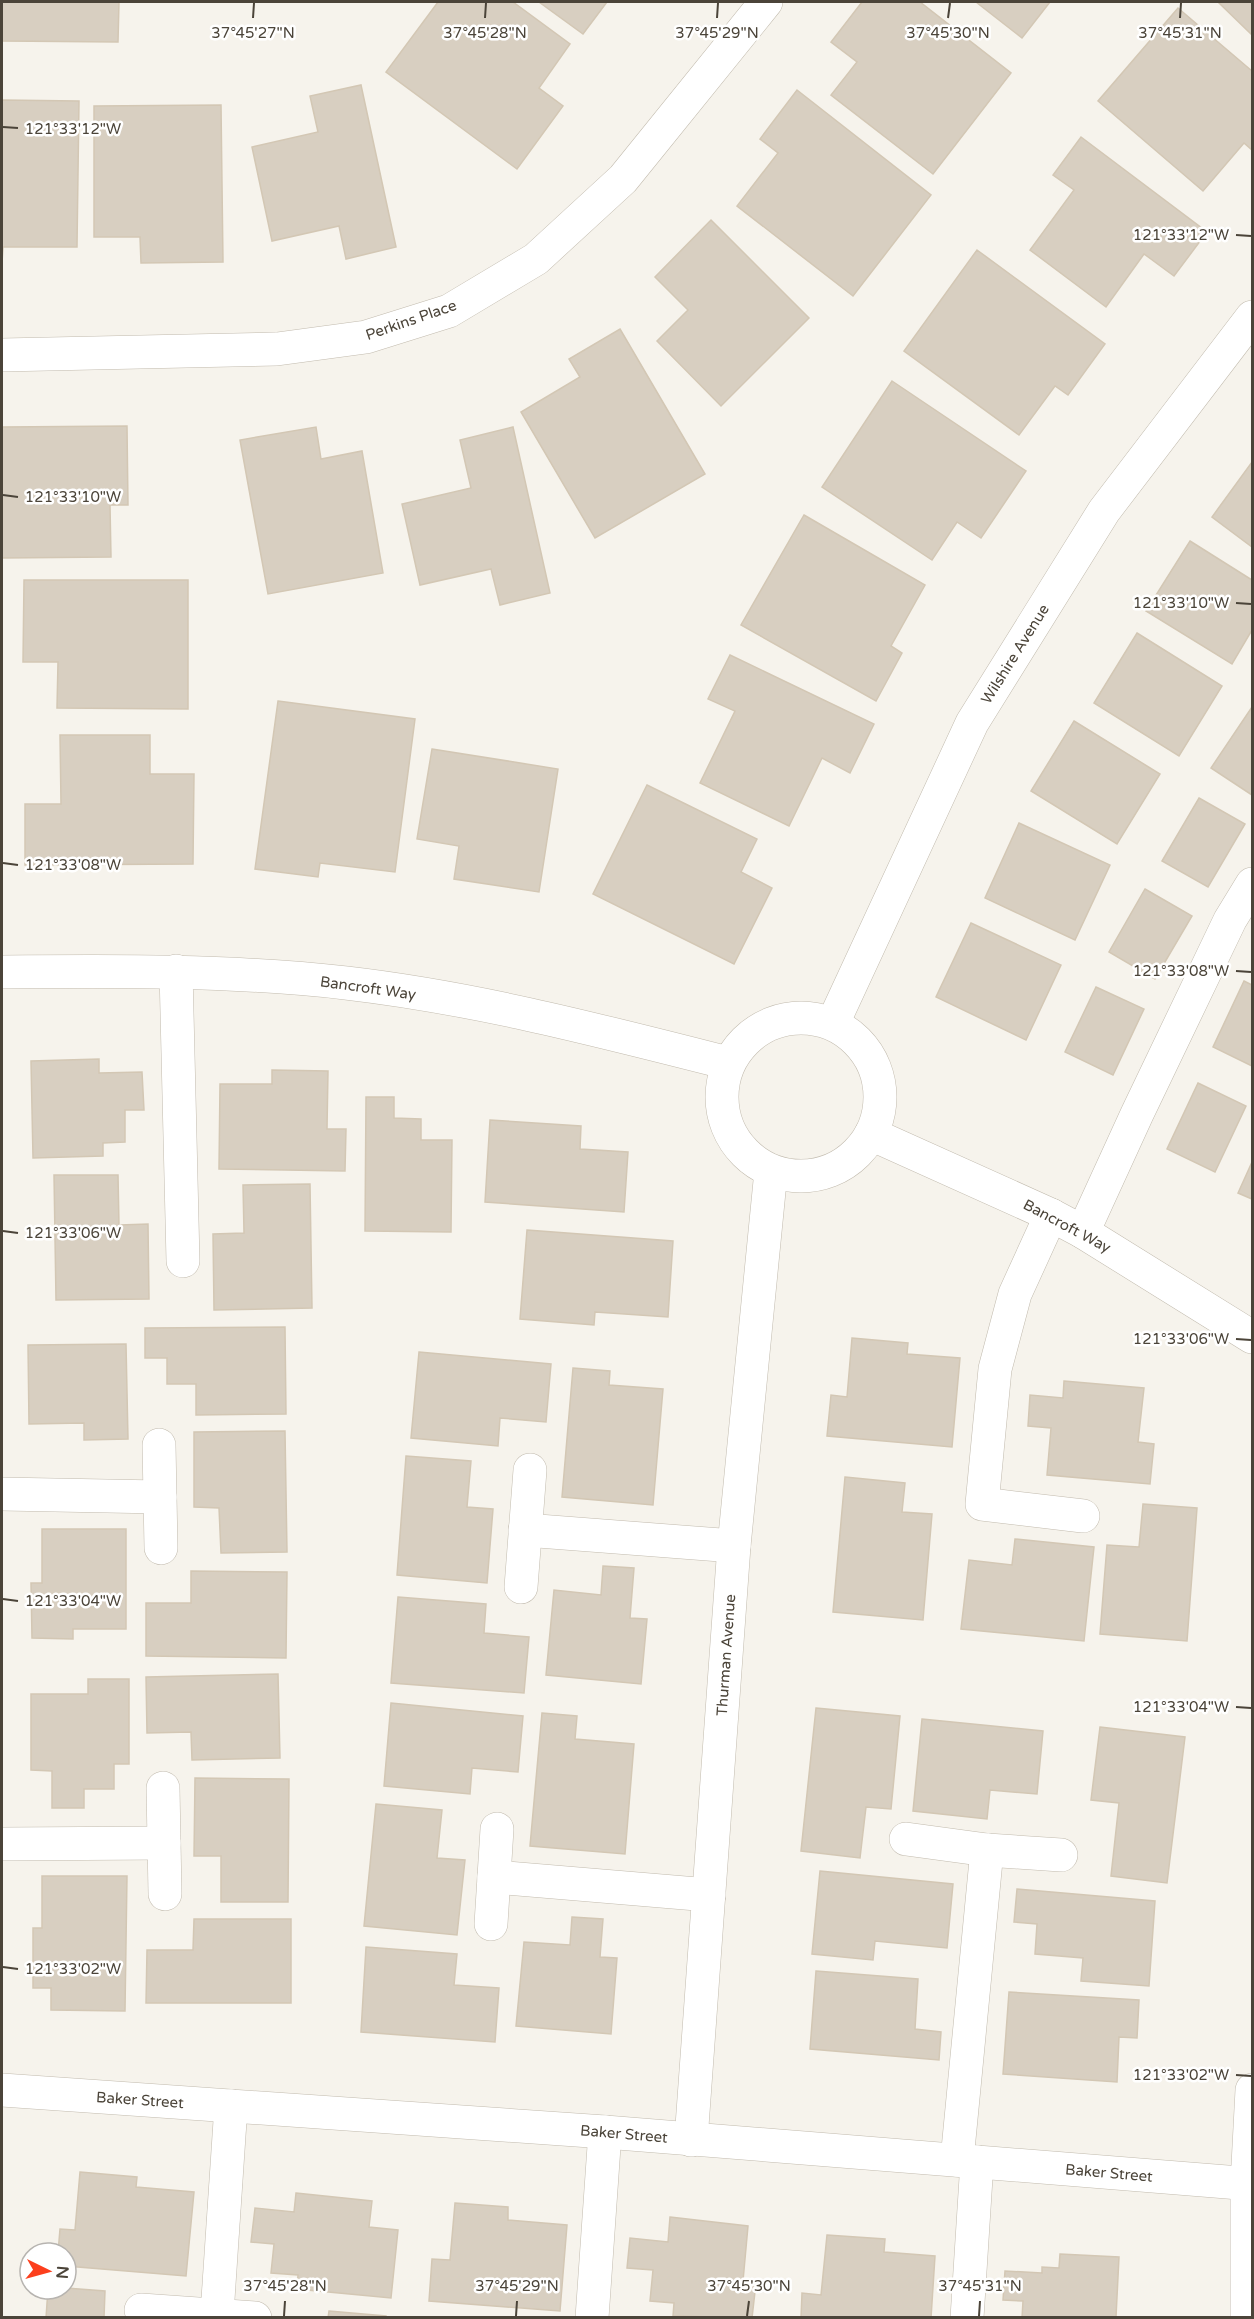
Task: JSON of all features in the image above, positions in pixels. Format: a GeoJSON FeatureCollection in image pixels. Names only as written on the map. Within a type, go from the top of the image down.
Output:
{"type":"FeatureCollection","features":[{"type":"Feature","properties":{"kind":"street","name":"Perkins Place"},"geometry":{"type":"LineString","coordinates":[[2,355],[278,349],[366,337],[448,311],[536,260],[623,179],[765,2]]}},
{"type":"Feature","properties":{"kind":"street","name":"Wilshire Avenue"},"geometry":{"type":"LineString","coordinates":[[833,1023],[972,723],[1104,510],[1252,317]]}},
{"type":"Feature","properties":{"kind":"street"},"geometry":{"type":"LineString","coordinates":[[1083,1232],[1230,920],[1252,884]]}},
{"type":"Feature","properties":{"kind":"street"},"geometry":{"type":"LineString","coordinates":[[176,971],[183,1261]]}},
{"type":"Feature","properties":{"kind":"street","name":"Bancroft Way"},"geometry":{"type":"LineString","coordinates":[[2,972],[176,971],[346,983],[507,1009],[728,1063]]}},
{"type":"Feature","properties":{"kind":"street"},"geometry":{"type":"LineString","coordinates":[[810,1017],[833,1023],[855,1039],[871,1059],[879,1083],[879,1110],[871,1134],[857,1153],[838,1167],[828,1171],[817,1175],[793,1176],[771,1171],[749,1158],[732,1138],[723,1114],[722,1089],[728,1063],[742,1042],[761,1027],[785,1018],[810,1017]]}},
{"type":"Feature","properties":{"kind":"street","name":"Bancroft Way"},"geometry":{"type":"LineString","coordinates":[[871,1134],[1051,1215],[1083,1232],[1252,1337]]}},
{"type":"Feature","properties":{"kind":"street","name":"Thurman Avenue"},"geometry":{"type":"LineString","coordinates":[[691,2140],[734,1546],[771,1171]]}},
{"type":"Feature","properties":{"kind":"street"},"geometry":{"type":"LineString","coordinates":[[1051,1215],[1015,1294],[995,1369],[982,1504],[1083,1516]]}},
{"type":"Feature","properties":{"kind":"street"},"geometry":{"type":"LineString","coordinates":[[159,1445],[161,1548]]}},
{"type":"Feature","properties":{"kind":"street"},"geometry":{"type":"LineString","coordinates":[[521,1587],[530,1470]]}},
{"type":"Feature","properties":{"kind":"street"},"geometry":{"type":"LineString","coordinates":[[2,1494],[160,1497]]}},
{"type":"Feature","properties":{"kind":"street"},"geometry":{"type":"LineString","coordinates":[[525,1530],[734,1546]]}},
{"type":"Feature","properties":{"kind":"street"},"geometry":{"type":"LineString","coordinates":[[163,1788],[165,1894]]}},
{"type":"Feature","properties":{"kind":"street"},"geometry":{"type":"LineString","coordinates":[[491,1923],[497,1829]]}},
{"type":"Feature","properties":{"kind":"street"},"geometry":{"type":"LineString","coordinates":[[906,1839],[987,1850],[1061,1856]]}},
{"type":"Feature","properties":{"kind":"street"},"geometry":{"type":"LineString","coordinates":[[2,1844],[164,1843]]}},
{"type":"Feature","properties":{"kind":"street"},"geometry":{"type":"LineString","coordinates":[[968,2318],[967,2161],[987,1850]]}},
{"type":"Feature","properties":{"kind":"street"},"geometry":{"type":"LineString","coordinates":[[494,1877],[709,1895]]}},
{"type":"Feature","properties":{"kind":"street","name":"Baker Street"},"geometry":{"type":"LineString","coordinates":[[2,2090],[605,2132],[1250,2184]]}},
{"type":"Feature","properties":{"kind":"street"},"geometry":{"type":"LineString","coordinates":[[1248,2318],[1252,2090]]}},
{"type":"Feature","properties":{"kind":"street"},"geometry":{"type":"LineString","coordinates":[[217,2314],[231,2106]]}},
{"type":"Feature","properties":{"kind":"street"},"geometry":{"type":"LineString","coordinates":[[592,2318],[605,2132]]}},
{"type":"Feature","properties":{"kind":"street"},"geometry":{"type":"LineString","coordinates":[[141,2310],[255,2318]]}},
{"type":"Feature","properties":{"kind":"building"},"geometry":{"type":"Polygon","coordinates":[[[2,2],[119,2],[118,42],[2,41],[2,2]]]}},
{"type":"Feature","properties":{"kind":"building"},"geometry":{"type":"Polygon","coordinates":[[[438,2],[513,2],[570,44],[539,88],[563,106],[517,169],[386,72],[438,2]]]}},
{"type":"Feature","properties":{"kind":"building"},"geometry":{"type":"Polygon","coordinates":[[[539,2],[607,2],[583,34],[539,2]]]}},
{"type":"Feature","properties":{"kind":"building"},"geometry":{"type":"Polygon","coordinates":[[[862,2],[920,2],[1011,73],[933,174],[831,95],[857,62],[831,42],[862,2]]]}},
{"type":"Feature","properties":{"kind":"building"},"geometry":{"type":"Polygon","coordinates":[[[976,2],[1050,2],[1022,38],[976,2]]]}},
{"type":"Feature","properties":{"kind":"building"},"geometry":{"type":"Polygon","coordinates":[[[1218,2],[1252,2],[1252,35],[1218,2]]]}},
{"type":"Feature","properties":{"kind":"building"},"geometry":{"type":"Polygon","coordinates":[[[1178,8],[1252,71],[1252,150],[1244,143],[1203,191],[1098,101],[1178,8]]]}},
{"type":"Feature","properties":{"kind":"building"},"geometry":{"type":"Polygon","coordinates":[[[361,85],[396,247],[346,259],[339,226],[272,241],[252,147],[318,132],[310,96],[361,85]]]}},
{"type":"Feature","properties":{"kind":"building"},"geometry":{"type":"Polygon","coordinates":[[[797,90],[931,195],[853,296],[737,206],[778,153],[760,139],[797,90]]]}},
{"type":"Feature","properties":{"kind":"building"},"geometry":{"type":"Polygon","coordinates":[[[2,100],[79,101],[77,247],[3,247],[2,263],[2,100]]]}},
{"type":"Feature","properties":{"kind":"building"},"geometry":{"type":"Polygon","coordinates":[[[221,105],[223,262],[141,263],[140,237],[94,237],[94,106],[221,105]]]}},
{"type":"Feature","properties":{"kind":"building"},"geometry":{"type":"Polygon","coordinates":[[[1081,137],[1207,232],[1174,276],[1144,254],[1106,307],[1030,250],[1074,190],[1053,175],[1081,137]]]}},
{"type":"Feature","properties":{"kind":"building"},"geometry":{"type":"Polygon","coordinates":[[[711,220],[809,318],[721,406],[657,341],[688,310],[655,277],[711,220]]]}},
{"type":"Feature","properties":{"kind":"building"},"geometry":{"type":"Polygon","coordinates":[[[977,250],[1105,344],[1068,395],[1055,386],[1019,435],[904,351],[977,250]]]}},
{"type":"Feature","properties":{"kind":"building"},"geometry":{"type":"Polygon","coordinates":[[[620,329],[705,474],[595,538],[521,412],[580,377],[569,359],[620,329]]]}},
{"type":"Feature","properties":{"kind":"building"},"geometry":{"type":"Polygon","coordinates":[[[892,381],[1026,471],[981,538],[957,522],[932,560],[822,487],[892,381]]]}},
{"type":"Feature","properties":{"kind":"building"},"geometry":{"type":"Polygon","coordinates":[[[127,426],[128,505],[110,505],[111,557],[2,558],[2,427],[127,426]]]}},
{"type":"Feature","properties":{"kind":"building"},"geometry":{"type":"Polygon","coordinates":[[[316,427],[321,459],[362,451],[383,573],[268,594],[240,440],[316,427]]]}},
{"type":"Feature","properties":{"kind":"building"},"geometry":{"type":"Polygon","coordinates":[[[513,427],[550,593],[500,605],[491,569],[420,585],[402,504],[471,488],[460,440],[513,427]]]}},
{"type":"Feature","properties":{"kind":"building"},"geometry":{"type":"Polygon","coordinates":[[[1252,462],[1252,547],[1212,517],[1252,462]]]}},
{"type":"Feature","properties":{"kind":"building"},"geometry":{"type":"Polygon","coordinates":[[[804,515],[925,585],[891,646],[902,653],[876,701],[741,625],[804,515]]]}},
{"type":"Feature","properties":{"kind":"building"},"geometry":{"type":"Polygon","coordinates":[[[1190,541],[1252,580],[1252,630],[1232,664],[1146,611],[1190,541]]]}},
{"type":"Feature","properties":{"kind":"building"},"geometry":{"type":"Polygon","coordinates":[[[24,580],[188,580],[188,709],[57,708],[58,662],[23,662],[24,580]]]}},
{"type":"Feature","properties":{"kind":"building"},"geometry":{"type":"Polygon","coordinates":[[[1137,633],[1222,686],[1179,756],[1094,703],[1137,633]]]}},
{"type":"Feature","properties":{"kind":"building"},"geometry":{"type":"Polygon","coordinates":[[[730,655],[874,724],[850,773],[822,758],[789,826],[700,783],[735,711],[708,699],[730,655]]]}},
{"type":"Feature","properties":{"kind":"building"},"geometry":{"type":"Polygon","coordinates":[[[278,701],[415,719],[395,872],[320,863],[318,877],[255,869],[278,701]]]}},
{"type":"Feature","properties":{"kind":"building"},"geometry":{"type":"Polygon","coordinates":[[[1252,707],[1252,795],[1211,768],[1252,707]]]}},
{"type":"Feature","properties":{"kind":"building"},"geometry":{"type":"Polygon","coordinates":[[[1074,721],[1160,774],[1117,844],[1031,791],[1074,721]]]}},
{"type":"Feature","properties":{"kind":"building"},"geometry":{"type":"Polygon","coordinates":[[[60,735],[150,735],[150,774],[194,774],[193,864],[25,865],[25,804],[61,804],[60,735]]]}},
{"type":"Feature","properties":{"kind":"building"},"geometry":{"type":"Polygon","coordinates":[[[432,749],[558,769],[539,892],[454,879],[459,846],[417,839],[432,749]]]}},
{"type":"Feature","properties":{"kind":"building"},"geometry":{"type":"Polygon","coordinates":[[[647,785],[757,839],[741,872],[772,888],[734,964],[593,894],[647,785]]]}},
{"type":"Feature","properties":{"kind":"building"},"geometry":{"type":"Polygon","coordinates":[[[1199,798],[1245,824],[1208,887],[1162,861],[1199,798]]]}},
{"type":"Feature","properties":{"kind":"building"},"geometry":{"type":"Polygon","coordinates":[[[1019,823],[1110,865],[1075,940],[985,898],[1019,823]]]}},
{"type":"Feature","properties":{"kind":"building"},"geometry":{"type":"Polygon","coordinates":[[[1145,889],[1192,916],[1155,979],[1109,952],[1145,889]]]}},
{"type":"Feature","properties":{"kind":"building"},"geometry":{"type":"Polygon","coordinates":[[[971,923],[1061,965],[1026,1040],[936,997],[971,923]]]}},
{"type":"Feature","properties":{"kind":"building"},"geometry":{"type":"Polygon","coordinates":[[[1244,981],[1252,985],[1252,1066],[1213,1047],[1244,981]]]}},
{"type":"Feature","properties":{"kind":"building"},"geometry":{"type":"Polygon","coordinates":[[[1096,987],[1144,1009],[1113,1075],[1065,1052],[1096,987]]]}},
{"type":"Feature","properties":{"kind":"building"},"geometry":{"type":"Polygon","coordinates":[[[99,1059],[99,1073],[142,1072],[144,1110],[125,1110],[125,1142],[103,1143],[103,1156],[33,1158],[31,1061],[99,1059]]]}},
{"type":"Feature","properties":{"kind":"building"},"geometry":{"type":"Polygon","coordinates":[[[272,1070],[328,1071],[327,1129],[346,1129],[345,1171],[219,1169],[220,1084],[272,1084],[272,1070]]]}},
{"type":"Feature","properties":{"kind":"building"},"geometry":{"type":"Polygon","coordinates":[[[1198,1083],[1246,1106],[1215,1172],[1167,1149],[1198,1083]]]}},
{"type":"Feature","properties":{"kind":"building"},"geometry":{"type":"Polygon","coordinates":[[[366,1097],[394,1097],[394,1118],[421,1119],[421,1140],[452,1140],[451,1232],[365,1231],[366,1097]]]}},
{"type":"Feature","properties":{"kind":"building"},"geometry":{"type":"Polygon","coordinates":[[[490,1120],[581,1126],[580,1149],[628,1152],[624,1212],[485,1202],[490,1120]]]}},
{"type":"Feature","properties":{"kind":"building"},"geometry":{"type":"Polygon","coordinates":[[[1252,1162],[1252,1199],[1238,1193],[1252,1162]]]}},
{"type":"Feature","properties":{"kind":"building"},"geometry":{"type":"Polygon","coordinates":[[[54,1175],[118,1175],[119,1225],[148,1224],[149,1299],[56,1300],[54,1175]]]}},
{"type":"Feature","properties":{"kind":"building"},"geometry":{"type":"Polygon","coordinates":[[[310,1184],[312,1308],[214,1310],[213,1234],[244,1233],[243,1185],[310,1184]]]}},
{"type":"Feature","properties":{"kind":"building"},"geometry":{"type":"Polygon","coordinates":[[[527,1230],[673,1241],[668,1317],[595,1312],[594,1325],[520,1319],[527,1230]]]}},
{"type":"Feature","properties":{"kind":"building"},"geometry":{"type":"Polygon","coordinates":[[[285,1327],[286,1414],[196,1415],[196,1384],[167,1384],[167,1358],[145,1358],[145,1328],[285,1327]]]}},
{"type":"Feature","properties":{"kind":"building"},"geometry":{"type":"Polygon","coordinates":[[[852,1338],[908,1343],[907,1354],[960,1358],[952,1447],[827,1436],[831,1395],[847,1397],[852,1338]]]}},
{"type":"Feature","properties":{"kind":"building"},"geometry":{"type":"Polygon","coordinates":[[[126,1344],[128,1439],[84,1440],[84,1423],[29,1424],[28,1345],[126,1344]]]}},
{"type":"Feature","properties":{"kind":"building"},"geometry":{"type":"Polygon","coordinates":[[[419,1352],[551,1364],[546,1422],[500,1418],[498,1446],[411,1438],[419,1352]]]}},
{"type":"Feature","properties":{"kind":"building"},"geometry":{"type":"Polygon","coordinates":[[[573,1368],[610,1371],[609,1385],[663,1389],[653,1505],[562,1497],[573,1368]]]}},
{"type":"Feature","properties":{"kind":"building"},"geometry":{"type":"Polygon","coordinates":[[[1064,1381],[1144,1388],[1138,1442],[1154,1444],[1150,1484],[1047,1475],[1051,1428],[1028,1426],[1030,1395],[1063,1398],[1064,1381]]]}},
{"type":"Feature","properties":{"kind":"building"},"geometry":{"type":"Polygon","coordinates":[[[285,1431],[287,1552],[221,1553],[219,1508],[194,1507],[194,1432],[285,1431]]]}},
{"type":"Feature","properties":{"kind":"building"},"geometry":{"type":"Polygon","coordinates":[[[406,1456],[471,1461],[467,1507],[493,1509],[487,1583],[397,1575],[406,1456]]]}},
{"type":"Feature","properties":{"kind":"building"},"geometry":{"type":"Polygon","coordinates":[[[845,1477],[905,1483],[902,1512],[932,1514],[923,1620],[833,1612],[845,1477]]]}},
{"type":"Feature","properties":{"kind":"building"},"geometry":{"type":"Polygon","coordinates":[[[1143,1504],[1197,1508],[1187,1641],[1100,1634],[1107,1545],[1139,1547],[1143,1504]]]}},
{"type":"Feature","properties":{"kind":"building"},"geometry":{"type":"Polygon","coordinates":[[[42,1529],[126,1529],[126,1629],[73,1629],[73,1639],[32,1638],[31,1583],[42,1583],[42,1529]]]}},
{"type":"Feature","properties":{"kind":"building"},"geometry":{"type":"Polygon","coordinates":[[[1015,1539],[1094,1547],[1084,1641],[961,1629],[969,1560],[1012,1565],[1015,1539]]]}},
{"type":"Feature","properties":{"kind":"building"},"geometry":{"type":"Polygon","coordinates":[[[603,1566],[634,1568],[630,1618],[647,1619],[641,1684],[546,1675],[554,1590],[601,1595],[603,1566]]]}},
{"type":"Feature","properties":{"kind":"building"},"geometry":{"type":"Polygon","coordinates":[[[191,1571],[287,1572],[286,1658],[146,1656],[146,1603],[191,1603],[191,1571]]]}},
{"type":"Feature","properties":{"kind":"building"},"geometry":{"type":"Polygon","coordinates":[[[398,1597],[486,1604],[484,1633],[529,1637],[524,1693],[391,1683],[398,1597]]]}},
{"type":"Feature","properties":{"kind":"building"},"geometry":{"type":"Polygon","coordinates":[[[278,1674],[280,1758],[192,1760],[191,1732],[147,1733],[146,1677],[278,1674]]]}},
{"type":"Feature","properties":{"kind":"building"},"geometry":{"type":"Polygon","coordinates":[[[88,1679],[129,1679],[129,1764],[114,1764],[114,1789],[84,1789],[84,1808],[52,1808],[52,1771],[31,1770],[31,1694],[88,1694],[88,1679]]]}},
{"type":"Feature","properties":{"kind":"building"},"geometry":{"type":"Polygon","coordinates":[[[391,1703],[523,1716],[518,1772],[472,1768],[470,1794],[384,1786],[391,1703]]]}},
{"type":"Feature","properties":{"kind":"building"},"geometry":{"type":"Polygon","coordinates":[[[816,1708],[900,1716],[891,1809],[866,1807],[860,1858],[801,1851],[816,1708]]]}},
{"type":"Feature","properties":{"kind":"building"},"geometry":{"type":"Polygon","coordinates":[[[542,1713],[577,1716],[575,1739],[634,1744],[625,1854],[530,1846],[542,1713]]]}},
{"type":"Feature","properties":{"kind":"building"},"geometry":{"type":"Polygon","coordinates":[[[922,1719],[1043,1731],[1037,1794],[990,1790],[987,1819],[913,1811],[922,1719]]]}},
{"type":"Feature","properties":{"kind":"building"},"geometry":{"type":"Polygon","coordinates":[[[1100,1727],[1185,1737],[1167,1883],[1111,1876],[1119,1803],[1091,1800],[1100,1727]]]}},
{"type":"Feature","properties":{"kind":"building"},"geometry":{"type":"Polygon","coordinates":[[[195,1778],[289,1779],[288,1902],[221,1902],[221,1856],[194,1856],[195,1778]]]}},
{"type":"Feature","properties":{"kind":"building"},"geometry":{"type":"Polygon","coordinates":[[[376,1804],[442,1810],[437,1858],[465,1860],[457,1935],[364,1926],[376,1804]]]}},
{"type":"Feature","properties":{"kind":"building"},"geometry":{"type":"Polygon","coordinates":[[[820,1871],[953,1884],[947,1948],[875,1941],[873,1960],[812,1954],[820,1871]]]}},
{"type":"Feature","properties":{"kind":"building"},"geometry":{"type":"Polygon","coordinates":[[[42,1876],[127,1876],[125,2011],[51,2010],[51,1988],[33,1988],[33,1928],[42,1928],[42,1876]]]}},
{"type":"Feature","properties":{"kind":"building"},"geometry":{"type":"Polygon","coordinates":[[[1017,1889],[1155,1901],[1149,1986],[1081,1981],[1083,1958],[1035,1954],[1037,1924],[1014,1922],[1017,1889]]]}},
{"type":"Feature","properties":{"kind":"building"},"geometry":{"type":"Polygon","coordinates":[[[572,1917],[603,1919],[600,1957],[617,1958],[611,2034],[516,2026],[524,1942],[570,1945],[572,1917]]]}},
{"type":"Feature","properties":{"kind":"building"},"geometry":{"type":"Polygon","coordinates":[[[194,1919],[291,1919],[291,2003],[146,2003],[147,1950],[193,1950],[194,1919]]]}},
{"type":"Feature","properties":{"kind":"building"},"geometry":{"type":"Polygon","coordinates":[[[366,1947],[457,1954],[454,1985],[499,1988],[495,2042],[361,2032],[366,1947]]]}},
{"type":"Feature","properties":{"kind":"building"},"geometry":{"type":"Polygon","coordinates":[[[816,1971],[918,1979],[915,2029],[941,2032],[939,2060],[810,2049],[816,1971]]]}},
{"type":"Feature","properties":{"kind":"building"},"geometry":{"type":"Polygon","coordinates":[[[1009,1992],[1139,2000],[1137,2038],[1119,2037],[1117,2082],[1003,2074],[1009,1992]]]}},
{"type":"Feature","properties":{"kind":"building"},"geometry":{"type":"Polygon","coordinates":[[[80,2172],[137,2177],[136,2187],[194,2192],[186,2276],[78,2267],[78,2241],[59,2241],[60,2229],[75,2230],[80,2172]]]}},
{"type":"Feature","properties":{"kind":"building"},"geometry":{"type":"Polygon","coordinates":[[[296,2193],[372,2201],[369,2227],[398,2230],[391,2298],[297,2289],[298,2275],[271,2273],[274,2244],[251,2242],[255,2208],[294,2212],[296,2193]]]}},
{"type":"Feature","properties":{"kind":"building"},"geometry":{"type":"Polygon","coordinates":[[[455,2203],[508,2207],[508,2220],[567,2225],[560,2311],[429,2301],[432,2259],[450,2260],[455,2203]]]}},
{"type":"Feature","properties":{"kind":"building"},"geometry":{"type":"Polygon","coordinates":[[[670,2217],[748,2226],[743,2281],[756,2283],[752,2318],[673,2316],[674,2303],[650,2301],[653,2270],[627,2268],[630,2238],[668,2242],[670,2217]]]}},
{"type":"Feature","properties":{"kind":"building"},"geometry":{"type":"Polygon","coordinates":[[[827,2235],[885,2239],[884,2252],[935,2256],[931,2318],[801,2318],[802,2293],[821,2295],[827,2235]]]}},
{"type":"Feature","properties":{"kind":"building"},"geometry":{"type":"Polygon","coordinates":[[[1060,2254],[1119,2257],[1116,2317],[1118,2318],[1022,2318],[1023,2301],[1003,2300],[1005,2271],[1042,2273],[1042,2267],[1059,2268],[1060,2254]]]}},
{"type":"Feature","properties":{"kind":"building"},"geometry":{"type":"Polygon","coordinates":[[[78,2289],[105,2291],[104,2318],[46,2318],[47,2301],[78,2301],[78,2289]]]}},
{"type":"Feature","properties":{"kind":"building"},"geometry":{"type":"Polygon","coordinates":[[[329,2311],[386,2316],[386,2318],[328,2318],[329,2311]]]}}]}
